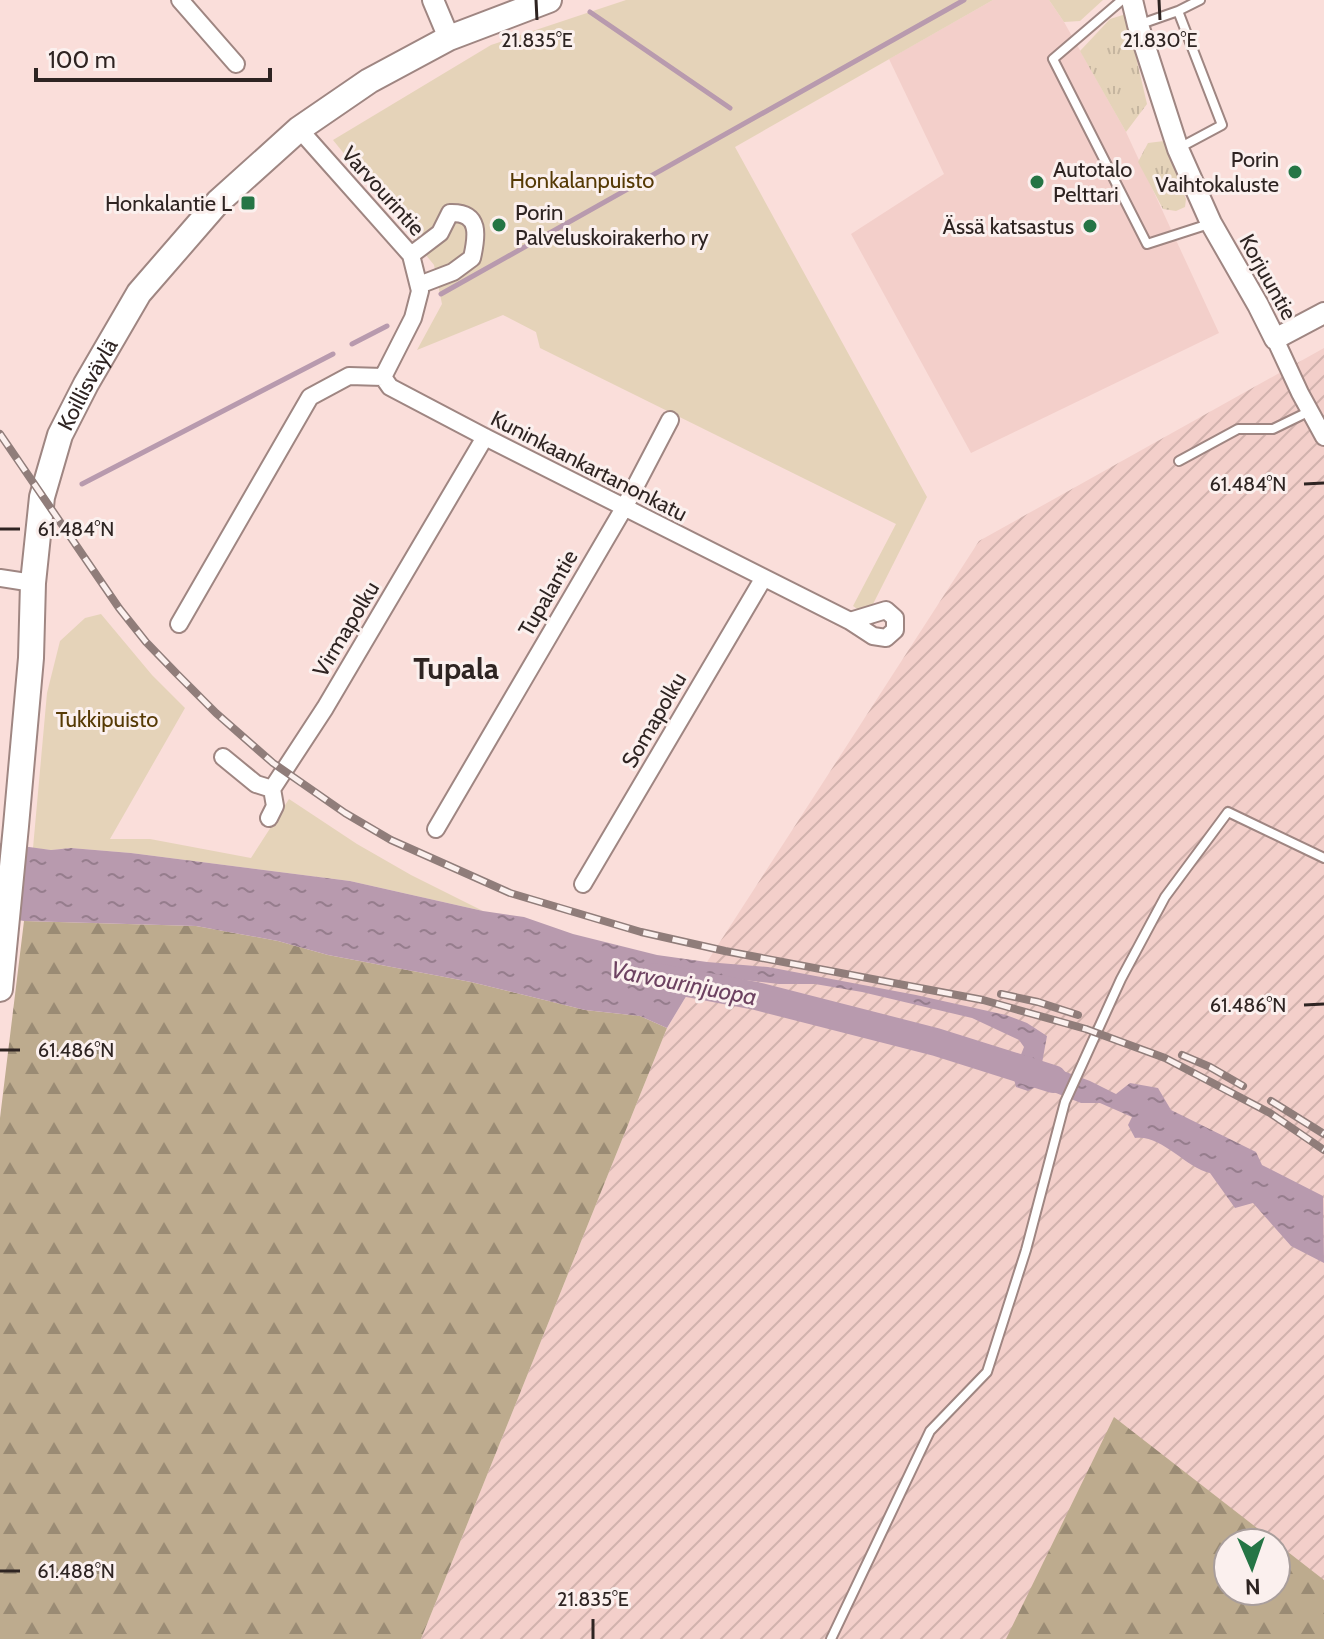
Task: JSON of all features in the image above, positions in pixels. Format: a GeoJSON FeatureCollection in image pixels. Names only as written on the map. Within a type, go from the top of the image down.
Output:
{"type":"FeatureCollection","features":[{"type":"Feature","properties":{"kind":"main road","name":"Koillisväylä"},"geometry":{"type":"LineString","coordinates":[[0,989],[31,658],[33,583],[42,497],[60,435],[86,384],[139,293],[218,202],[299,129],[369,81],[449,38],[549,0]]}},
{"type":"Feature","properties":{"kind":"street"},"geometry":{"type":"LineString","coordinates":[[180,0],[236,64]]}},
{"type":"Feature","properties":{"kind":"street"},"geometry":{"type":"LineString","coordinates":[[433,0],[449,38]]}},
{"type":"Feature","properties":{"kind":"street","name":"Korjuuntie"},"geometry":{"type":"LineString","coordinates":[[1132,0],[1178,149],[1211,223],[1258,305],[1324,437]]}},
{"type":"Feature","properties":{"kind":"street","name":"Varvourintie"},"geometry":{"type":"LineString","coordinates":[[299,129],[411,255],[420,291],[413,318],[383,377]]}},
{"type":"Feature","properties":{"kind":"street"},"geometry":{"type":"LineString","coordinates":[[411,255],[440,233],[450,213],[462,213],[471,219],[477,235],[472,258],[453,272],[419,285]]}},
{"type":"Feature","properties":{"kind":"street"},"geometry":{"type":"LineString","coordinates":[[1275,339],[1324,313]]}},
{"type":"Feature","properties":{"kind":"street"},"geometry":{"type":"LineString","coordinates":[[179,624],[310,397],[349,376],[383,377]]}},
{"type":"Feature","properties":{"kind":"street","name":"Kuninkaankartanonkatu"},"geometry":{"type":"LineString","coordinates":[[383,377],[390,387],[485,437],[850,621]]}},
{"type":"Feature","properties":{"kind":"street","name":"Tupalantie"},"geometry":{"type":"LineString","coordinates":[[436,829],[624,508],[670,420]]}},
{"type":"Feature","properties":{"kind":"street","name":"Virmapolku"},"geometry":{"type":"LineString","coordinates":[[272,789],[325,708],[485,437]]}},
{"type":"Feature","properties":{"kind":"street"},"geometry":{"type":"LineString","coordinates":[[0,578],[33,583]]}},
{"type":"Feature","properties":{"kind":"street","name":"Somapolku"},"geometry":{"type":"LineString","coordinates":[[583,884],[763,579]]}},
{"type":"Feature","properties":{"kind":"street"},"geometry":{"type":"LineString","coordinates":[[223,757],[256,784],[272,789],[275,806],[269,818]]}},
{"type":"Feature","properties":{"kind":"lane"},"geometry":{"type":"LineString","coordinates":[[1122,0],[1053,59],[1147,244],[1211,223]]}},
{"type":"Feature","properties":{"kind":"lane"},"geometry":{"type":"LineString","coordinates":[[1138,25],[1200,0]]}},
{"type":"Feature","properties":{"kind":"lane"},"geometry":{"type":"LineString","coordinates":[[1178,11],[1222,125],[1178,149]]}},
{"type":"Feature","properties":{"kind":"lane"},"geometry":{"type":"LineString","coordinates":[[1179,461],[1238,429],[1273,429],[1310,411]]}},
{"type":"Feature","properties":{"kind":"lane"},"geometry":{"type":"LineString","coordinates":[[831,1639],[930,1431],[987,1372],[1026,1250],[1065,1102],[1121,979],[1165,897],[1228,812],[1324,858]]}},
{"type":"Feature","properties":{"kind":"shaded area"},"geometry":{"type":"Polygon","coordinates":[[[993,0],[1049,0],[1064,22],[1126,132],[1219,333],[971,453],[851,234],[944,174],[889,59],[993,0]]]}},
{"type":"Feature","properties":{"kind":"shaded area"},"geometry":{"type":"Polygon","coordinates":[[[1324,348],[1324,1639],[421,1639],[667,1028],[979,541],[1324,348]]]}},
{"type":"Feature","properties":{"kind":"green space","name":"Honkalanpuisto"},"geometry":{"type":"Polygon","coordinates":[[[626,0],[993,0],[735,147],[927,497],[867,616],[853,606],[896,524],[540,348],[536,332],[503,315],[417,350],[442,304],[434,265],[333,140],[491,45],[626,0]]]}},
{"type":"Feature","properties":{"kind":"green space"},"geometry":{"type":"Polygon","coordinates":[[[1049,0],[1103,0],[1080,21],[1064,22],[1049,0]]]}},
{"type":"Feature","properties":{"kind":"green space"},"geometry":{"type":"Polygon","coordinates":[[[1126,14],[1147,104],[1126,132],[1080,51],[1110,19],[1126,14]]]}},
{"type":"Feature","properties":{"kind":"green space"},"geometry":{"type":"Polygon","coordinates":[[[1164,141],[1186,199],[1185,207],[1176,211],[1163,209],[1138,162],[1148,143],[1164,141]]]}},
{"type":"Feature","properties":{"kind":"green space","name":"Tukkipuisto"},"geometry":{"type":"Polygon","coordinates":[[[101,614],[152,675],[185,708],[110,839],[150,839],[251,858],[289,799],[357,844],[483,911],[350,881],[131,853],[33,848],[47,693],[60,641],[85,618],[101,614]]]}},
{"type":"Feature","properties":{"kind":"green space"},"geometry":{"type":"Polygon","coordinates":[[[24,921],[196,926],[471,982],[585,1010],[640,1016],[667,1028],[421,1639],[0,1639],[0,1118],[24,921]]]}},
{"type":"Feature","properties":{"kind":"green space"},"geometry":{"type":"Polygon","coordinates":[[[1114,1417],[1256,1527],[1212,1527],[1212,1607],[1292,1607],[1292,1555],[1324,1580],[1324,1639],[1006,1639],[1114,1417]]]}},
{"type":"Feature","properties":{"kind":"water"},"geometry":{"type":"Polygon","coordinates":[[[0,843],[51,850],[71,848],[131,853],[350,881],[483,911],[524,917],[573,934],[657,955],[768,967],[1006,1015],[1027,1023],[1047,1036],[1042,1063],[1116,1094],[1130,1083],[1158,1088],[1171,1110],[1256,1152],[1262,1165],[1323,1196],[1324,1263],[1291,1246],[1253,1203],[1235,1208],[1210,1173],[1154,1141],[1135,1138],[1128,1125],[1132,1117],[1100,1103],[1081,1103],[1036,1087],[1028,1091],[1016,1087],[1013,1075],[1024,1047],[1019,1040],[972,1018],[815,984],[779,984],[699,975],[667,1028],[640,1016],[585,1010],[471,982],[196,926],[24,921],[0,917],[0,843]]]}},
{"type":"Feature","properties":{"kind":"waterway"},"geometry":{"type":"LineString","coordinates":[[441,294],[964,0]]}},
{"type":"Feature","properties":{"kind":"waterway"},"geometry":{"type":"LineString","coordinates":[[590,12],[730,108]]}},
{"type":"Feature","properties":{"kind":"waterway"},"geometry":{"type":"LineString","coordinates":[[352,344],[387,326]]}},
{"type":"Feature","properties":{"kind":"waterway"},"geometry":{"type":"LineString","coordinates":[[82,484],[333,354]]}},
{"type":"Feature","properties":{"kind":"waterway","name":"Varvourinjuopa"},"geometry":{"type":"LineString","coordinates":[[656,977],[756,996],[936,1042],[1053,1079]]}},
{"type":"Feature","properties":{"kind":"railway"},"geometry":{"type":"LineString","coordinates":[[0,434],[119,608],[146,642],[216,713],[273,763],[345,813],[391,840],[510,893],[641,932],[983,1000],[1086,1029],[1165,1058],[1270,1113],[1324,1150]]}},
{"type":"Feature","properties":{"kind":"railway"},"geometry":{"type":"LineString","coordinates":[[1001,994],[1078,1015]]}},
{"type":"Feature","properties":{"kind":"railway"},"geometry":{"type":"LineString","coordinates":[[1182,1055],[1243,1086]]}},
{"type":"Feature","properties":{"kind":"railway"},"geometry":{"type":"LineString","coordinates":[[1271,1101],[1324,1134]]}},
{"type":"Feature","properties":{"kind":"place","name":"Porin Vaihtokaluste"},"geometry":{"type":"Point","coordinates":[1295,172]}},
{"type":"Feature","properties":{"kind":"place","name":"Autotalo Pelttari"},"geometry":{"type":"Point","coordinates":[1037,182]}},
{"type":"Feature","properties":{"kind":"place","name":"Honkalantie L"},"geometry":{"type":"Point","coordinates":[248,203]}},
{"type":"Feature","properties":{"kind":"place","name":"Porin Palveluskoirakerho ry"},"geometry":{"type":"Point","coordinates":[499,225]}},
{"type":"Feature","properties":{"kind":"place","name":"Ässä katsastus"},"geometry":{"type":"Point","coordinates":[1090,226]}},
{"type":"Feature","properties":{"kind":"district","name":"Tupala"},"geometry":{"type":"Point","coordinates":[456,668]}}]}
